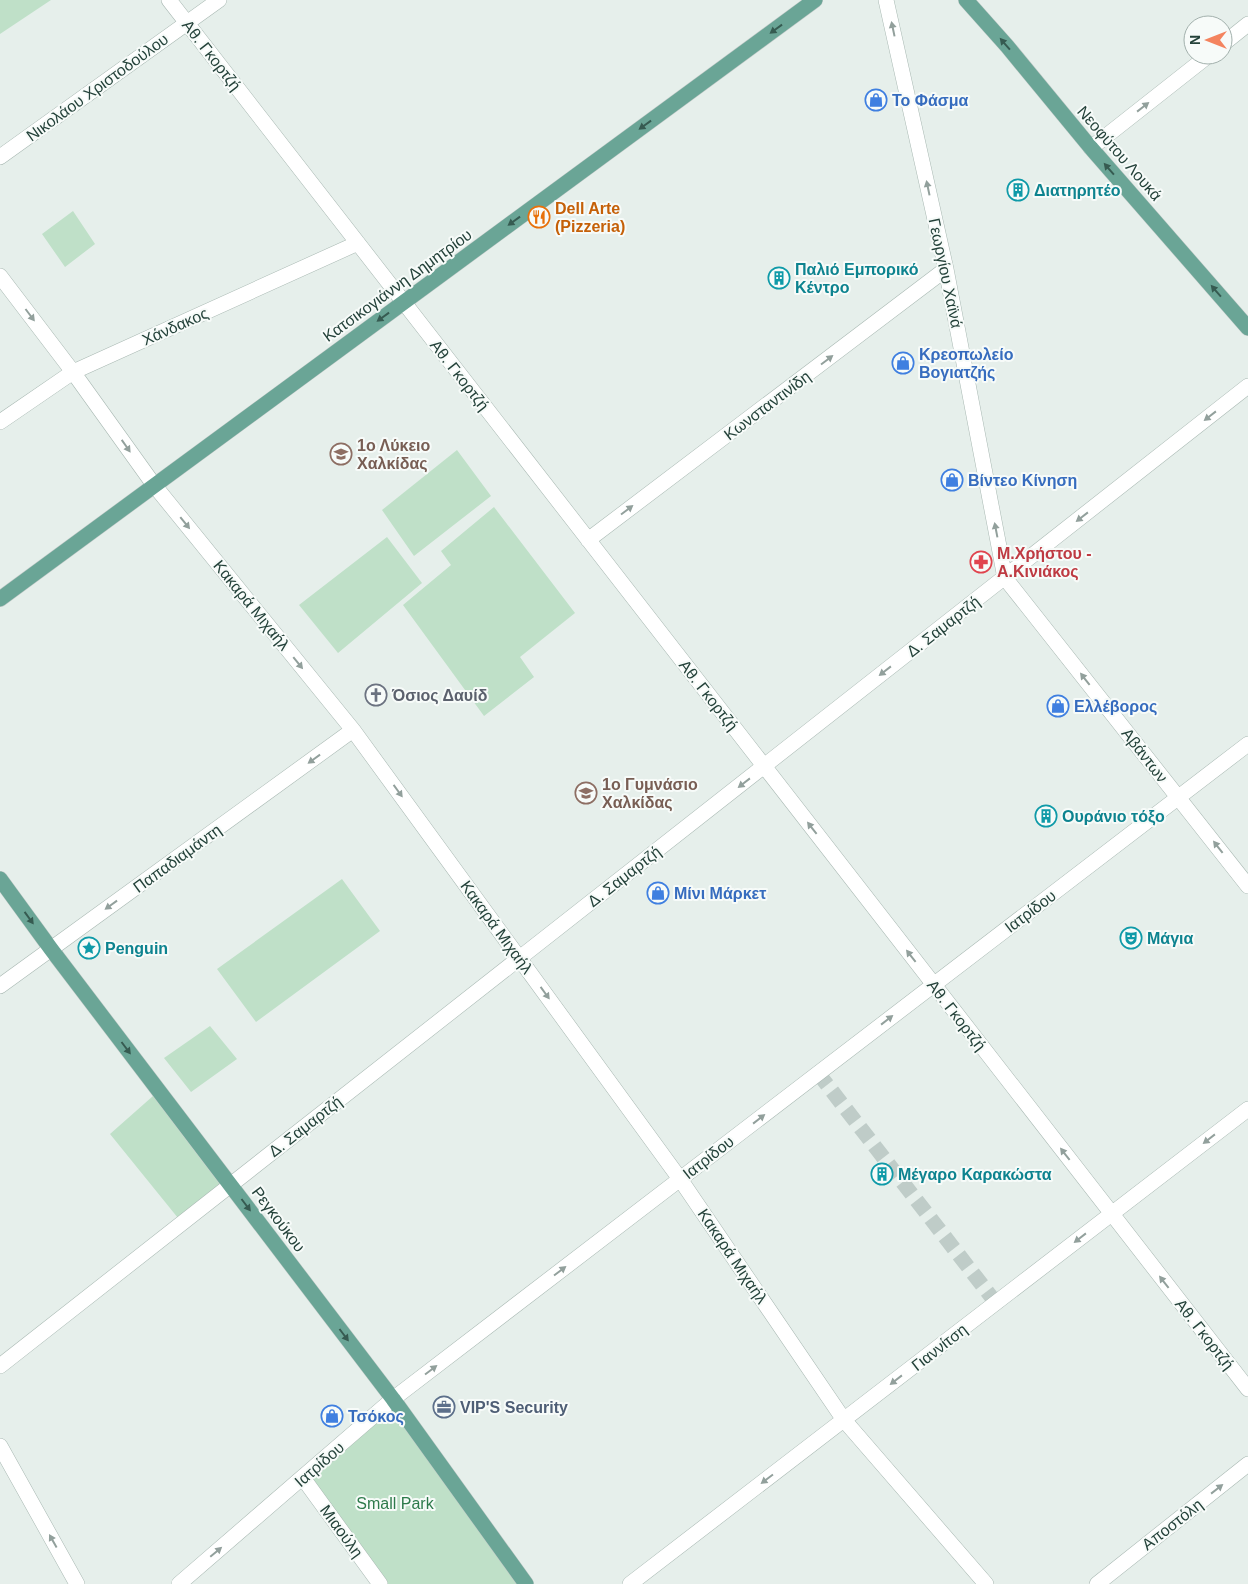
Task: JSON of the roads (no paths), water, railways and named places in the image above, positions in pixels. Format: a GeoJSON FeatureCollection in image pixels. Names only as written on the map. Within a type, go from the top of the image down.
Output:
{"type":"FeatureCollection","features":[{"type":"Feature","properties":{"kind":"main road","name":"Κατσικογιάννη Δημητρίου"},"geometry":{"type":"LineString","coordinates":[[0,599],[815,0]]}},
{"type":"Feature","properties":{"kind":"main road","name":"Νεοφύτου Λουκά"},"geometry":{"type":"LineString","coordinates":[[966,0],[1007,46],[1091,148],[1248,328]]}},
{"type":"Feature","properties":{"kind":"main road","name":"Ρεγκούκου"},"geometry":{"type":"LineString","coordinates":[[0,878],[51,949],[393,1400],[526,1584]]}},
{"type":"Feature","properties":{"kind":"street","name":"Αθ. Γκορτζή"},"geometry":{"type":"LineString","coordinates":[[169,0],[1248,1390]]}},
{"type":"Feature","properties":{"kind":"street","name":"Νικολάου Χριστοδούλου"},"geometry":{"type":"LineString","coordinates":[[0,157],[219,0]]}},
{"type":"Feature","properties":{"kind":"street","name":"Γεωργίου Χαϊνά"},"geometry":{"type":"LineString","coordinates":[[886,0],[946,270],[1005,578]]}},
{"type":"Feature","properties":{"kind":"street"},"geometry":{"type":"LineString","coordinates":[[1233,36],[1248,24]]}},
{"type":"Feature","properties":{"kind":"street"},"geometry":{"type":"LineString","coordinates":[[1091,148],[1196,65]]}},
{"type":"Feature","properties":{"kind":"street","name":"Χάνδακος"},"geometry":{"type":"LineString","coordinates":[[0,422],[73,372],[358,243]]}},
{"type":"Feature","properties":{"kind":"street","name":"Κωνσταντινίδη"},"geometry":{"type":"LineString","coordinates":[[588,540],[946,270]]}},
{"type":"Feature","properties":{"kind":"street","name":"Κακαρά Μιχαήλ"},"geometry":{"type":"LineString","coordinates":[[0,276],[73,372],[154,485],[353,730],[680,1179],[844,1420],[986,1584]]}},
{"type":"Feature","properties":{"kind":"street","name":"Δ. Σαμαρτζή"},"geometry":{"type":"LineString","coordinates":[[0,1366],[1248,386]]}},
{"type":"Feature","properties":{"kind":"street","name":"Αβάντων"},"geometry":{"type":"LineString","coordinates":[[1005,578],[1248,886]]}},
{"type":"Feature","properties":{"kind":"street","name":"Παπαδιαμάντη"},"geometry":{"type":"LineString","coordinates":[[0,986],[353,730]]}},
{"type":"Feature","properties":{"kind":"street","name":"Ιατρίδου"},"geometry":{"type":"LineString","coordinates":[[179,1584],[393,1400],[1248,744]]}},
{"type":"Feature","properties":{"kind":"street","name":"Γιαννίτση"},"geometry":{"type":"LineString","coordinates":[[630,1584],[1248,1109]]}},
{"type":"Feature","properties":{"kind":"street"},"geometry":{"type":"LineString","coordinates":[[0,1446],[77,1584]]}},
{"type":"Feature","properties":{"kind":"street","name":"Αποστόλη"},"geometry":{"type":"LineString","coordinates":[[1097,1584],[1248,1464]]}},
{"type":"Feature","properties":{"kind":"street","name":"Μιαούλη"},"geometry":{"type":"LineString","coordinates":[[303,1478],[380,1584]]}},
{"type":"Feature","properties":{"kind":"tunnel"},"geometry":{"type":"LineString","coordinates":[[818,1073],[996,1303]]}},
{"type":"Feature","properties":{"kind":"place","name":"Το Φάσμα"},"geometry":{"type":"Point","coordinates":[876,100]}},
{"type":"Feature","properties":{"kind":"place","name":"Διατηρητέο"},"geometry":{"type":"Point","coordinates":[1018,190]}},
{"type":"Feature","properties":{"kind":"place","name":"Dell Arte (Pizzeria)"},"geometry":{"type":"Point","coordinates":[539,217]}},
{"type":"Feature","properties":{"kind":"place","name":"Παλιό Εμπορικό Κέντρο"},"geometry":{"type":"Point","coordinates":[779,278]}},
{"type":"Feature","properties":{"kind":"place","name":"Κρεοπωλείο Βογιατζής"},"geometry":{"type":"Point","coordinates":[903,363]}},
{"type":"Feature","properties":{"kind":"place","name":"1ο Λύκειο Χαλκίδας"},"geometry":{"type":"Point","coordinates":[341,454]}},
{"type":"Feature","properties":{"kind":"place","name":"Βίντεο Κίνηση"},"geometry":{"type":"Point","coordinates":[952,480]}},
{"type":"Feature","properties":{"kind":"place","name":"Μ.Χρήστου - Α.Κινιάκος"},"geometry":{"type":"Point","coordinates":[981,562]}},
{"type":"Feature","properties":{"kind":"place","name":"Όσιος Δαυίδ"},"geometry":{"type":"Point","coordinates":[376,695]}},
{"type":"Feature","properties":{"kind":"place","name":"Ελλέβορος"},"geometry":{"type":"Point","coordinates":[1058,706]}},
{"type":"Feature","properties":{"kind":"place","name":"1ο Γυμνάσιο Χαλκίδας"},"geometry":{"type":"Point","coordinates":[586,793]}},
{"type":"Feature","properties":{"kind":"place","name":"Ουράνιο τόξο"},"geometry":{"type":"Point","coordinates":[1046,816]}},
{"type":"Feature","properties":{"kind":"place","name":"Μίνι Μάρκετ"},"geometry":{"type":"Point","coordinates":[658,893]}},
{"type":"Feature","properties":{"kind":"place","name":"Μάγια"},"geometry":{"type":"Point","coordinates":[1131,938]}},
{"type":"Feature","properties":{"kind":"place","name":"Penguin"},"geometry":{"type":"Point","coordinates":[89,948]}},
{"type":"Feature","properties":{"kind":"place","name":"Μέγαρο Καρακώστα"},"geometry":{"type":"Point","coordinates":[882,1174]}},
{"type":"Feature","properties":{"kind":"place","name":"VIP'S Security"},"geometry":{"type":"Point","coordinates":[444,1407]}},
{"type":"Feature","properties":{"kind":"place","name":"Τσόκος"},"geometry":{"type":"Point","coordinates":[332,1416]}},
{"type":"Feature","properties":{"kind":"park label","name":"Small Park"},"geometry":{"type":"Point","coordinates":[395,1503]}}]}
